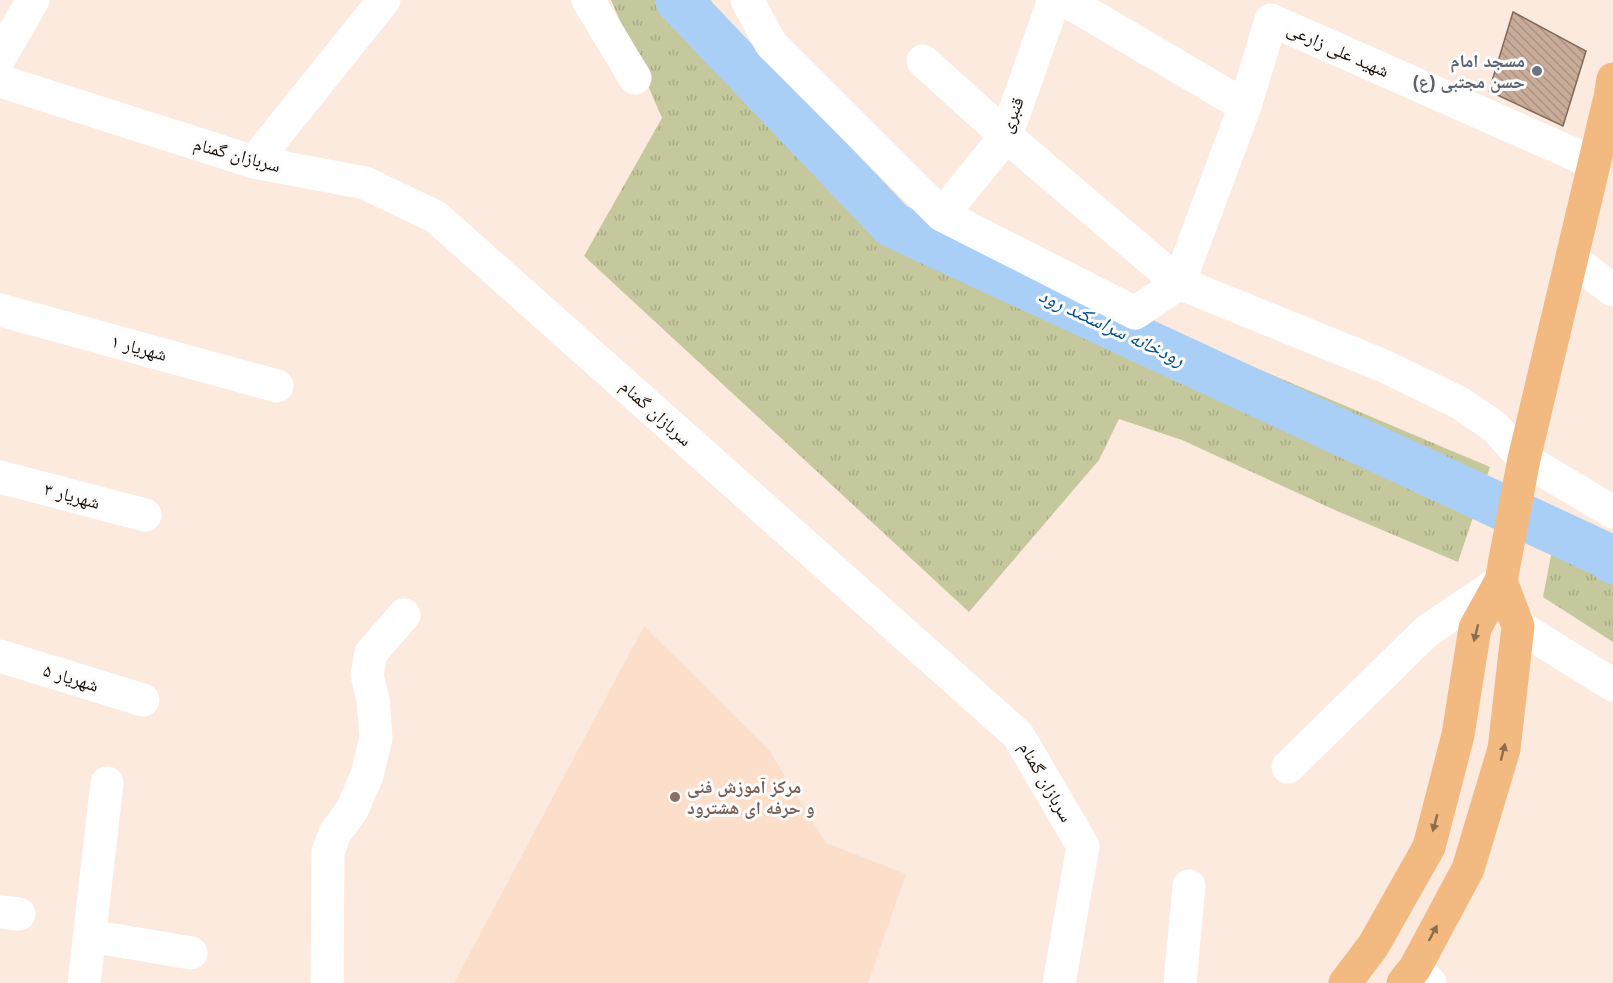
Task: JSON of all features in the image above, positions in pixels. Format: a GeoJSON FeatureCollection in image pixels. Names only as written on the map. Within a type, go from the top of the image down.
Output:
{"type":"FeatureCollection","features":[{"type":"Feature","properties":{"kind":"main road"},"geometry":{"type":"LineString","coordinates":[[1345,983],[1372,946],[1429,847],[1458,735],[1475,628],[1501,581],[1524,459],[1612,92]]}},
{"type":"Feature","properties":{"kind":"main road"},"geometry":{"type":"LineString","coordinates":[[1416,978],[1468,868],[1504,749],[1518,626],[1501,581]]}},
{"type":"Feature","properties":{"kind":"street"},"geometry":{"type":"LineString","coordinates":[[0,57],[33,0]]}},
{"type":"Feature","properties":{"kind":"street"},"geometry":{"type":"LineString","coordinates":[[254,162],[384,0]]}},
{"type":"Feature","properties":{"kind":"street"},"geometry":{"type":"LineString","coordinates":[[588,0],[635,78]]}},
{"type":"Feature","properties":{"kind":"street"},"geometry":{"type":"LineString","coordinates":[[747,0],[771,44],[942,215],[1136,313],[1179,283]]}},
{"type":"Feature","properties":{"kind":"street","name":"قنبری"},"geometry":{"type":"LineString","coordinates":[[942,215],[1006,136],[1054,0]]}},
{"type":"Feature","properties":{"kind":"street"},"geometry":{"type":"LineString","coordinates":[[1065,0],[1245,106]]}},
{"type":"Feature","properties":{"kind":"street","name":"شهيد علی زارعی"},"geometry":{"type":"LineString","coordinates":[[1179,283],[1245,106],[1271,20],[1594,163]]}},
{"type":"Feature","properties":{"kind":"street"},"geometry":{"type":"LineString","coordinates":[[922,61],[1006,136],[1179,283],[1384,366],[1460,403],[1495,426],[1524,459],[1613,512]]}},
{"type":"Feature","properties":{"kind":"street","name":"سربازان گمنام"},"geometry":{"type":"LineString","coordinates":[[0,81],[254,162],[365,183],[436,217],[1018,735],[1083,846],[1059,983]]}},
{"type":"Feature","properties":{"kind":"street"},"geometry":{"type":"LineString","coordinates":[[1572,259],[1613,290]]}},
{"type":"Feature","properties":{"kind":"street","name":"شهریار ۱"},"geometry":{"type":"LineString","coordinates":[[0,310],[278,386]]}},
{"type":"Feature","properties":{"kind":"street","name":"شهریار ۳"},"geometry":{"type":"LineString","coordinates":[[0,477],[145,515]]}},
{"type":"Feature","properties":{"kind":"street"},"geometry":{"type":"LineString","coordinates":[[1288,767],[1427,630],[1501,581]]}},
{"type":"Feature","properties":{"kind":"street"},"geometry":{"type":"LineString","coordinates":[[327,983],[328,852],[335,833],[352,810],[367,774],[376,738],[367,675],[371,653],[404,615]]}},
{"type":"Feature","properties":{"kind":"street"},"geometry":{"type":"LineString","coordinates":[[1518,626],[1613,685]]}},
{"type":"Feature","properties":{"kind":"street","name":"شهریار ۵"},"geometry":{"type":"LineString","coordinates":[[0,656],[143,700]]}},
{"type":"Feature","properties":{"kind":"street"},"geometry":{"type":"LineString","coordinates":[[84,983],[107,783]]}},
{"type":"Feature","properties":{"kind":"street"},"geometry":{"type":"LineString","coordinates":[[1180,983],[1189,886]]}},
{"type":"Feature","properties":{"kind":"street"},"geometry":{"type":"LineString","coordinates":[[90,936],[190,953]]}},
{"type":"Feature","properties":{"kind":"shaded area","name":"مرکز آموزش فنی و حرفه ای هشترود"},"geometry":{"type":"Polygon","coordinates":[[[644,626],[769,750],[826,843],[906,874],[868,983],[454,983],[644,626]]]}},
{"type":"Feature","properties":{"kind":"green space"},"geometry":{"type":"Polygon","coordinates":[[[611,0],[711,0],[727,30],[904,219],[1490,467],[1458,562],[1337,511],[1182,440],[1119,419],[1099,460],[969,612],[584,256],[662,118],[611,0]]]}},
{"type":"Feature","properties":{"kind":"green space"},"geometry":{"type":"Polygon","coordinates":[[[1560,509],[1613,542],[1613,642],[1543,597],[1560,509]]]}},
{"type":"Feature","properties":{"kind":"building","name":"مسجد امام حسن مجتبی (ع)"},"geometry":{"type":"Polygon","coordinates":[[[1513,12],[1586,51],[1563,126],[1489,91],[1513,12]]]}},
{"type":"Feature","properties":{"kind":"waterway","name":"رودخانه سراسکند رود"},"geometry":{"type":"LineString","coordinates":[[678,0],[893,225],[1603,554],[1613,561]]}},
{"type":"Feature","properties":{"kind":"place","name":"مسجد امام حسن مجتبی (ع)"},"geometry":{"type":"Point","coordinates":[1537,71]}},
{"type":"Feature","properties":{"kind":"place","name":"مرکز آموزش فنی و حرفه ای هشترود"},"geometry":{"type":"Point","coordinates":[675,797]}}]}
